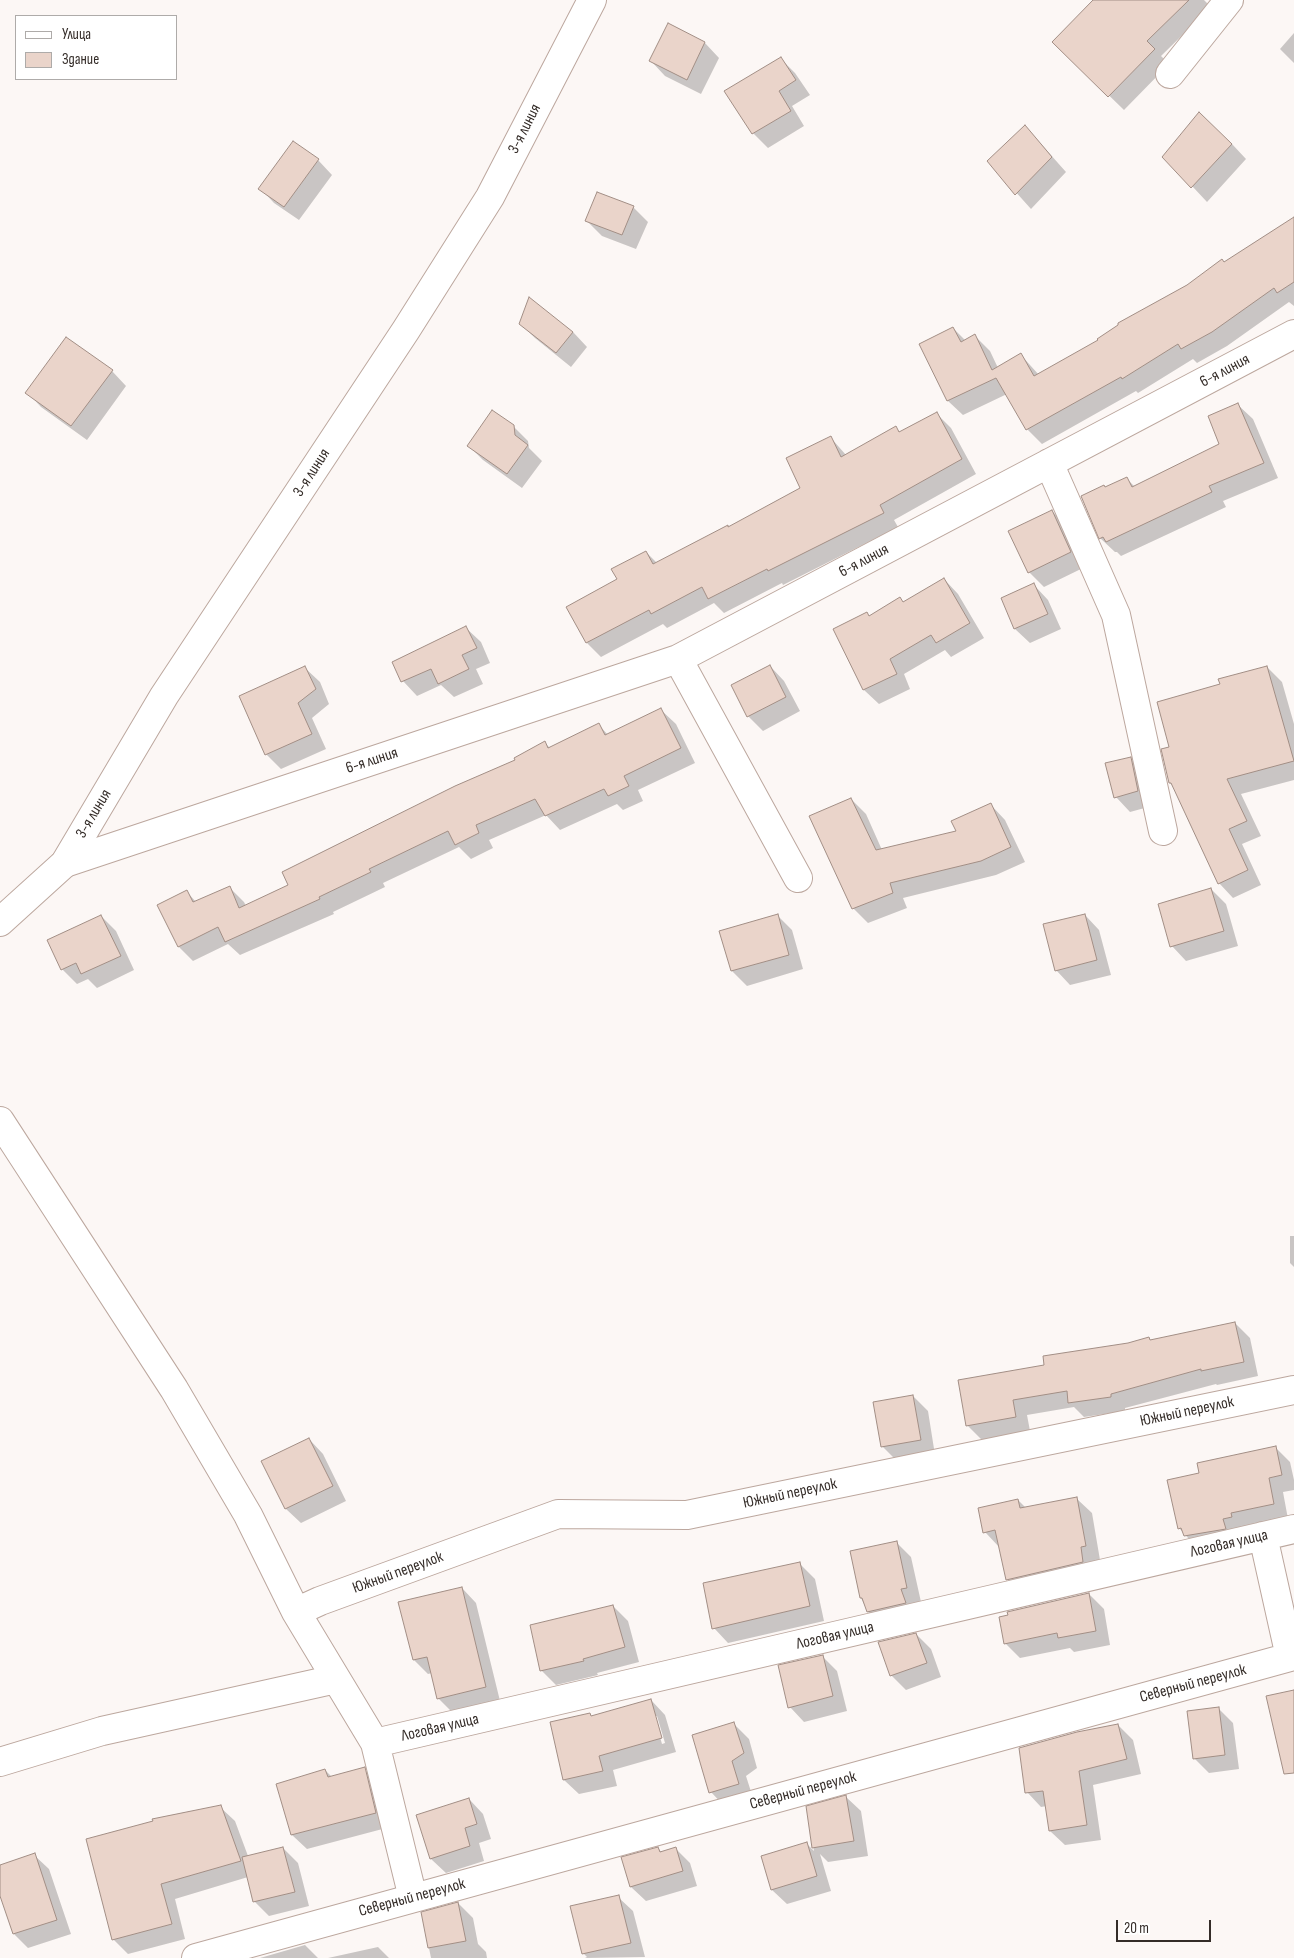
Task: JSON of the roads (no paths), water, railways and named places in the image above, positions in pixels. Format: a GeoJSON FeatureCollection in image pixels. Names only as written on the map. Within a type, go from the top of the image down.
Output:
{"type":"FeatureCollection","features":[{"type":"Feature","properties":{"kind":"street","name":"3-я линия"},"geometry":{"type":"LineString","coordinates":[[0,922],[65,863],[164,696],[401,338],[490,197],[592,0]]}},
{"type":"Feature","properties":{"kind":"street"},"geometry":{"type":"LineString","coordinates":[[1170,74],[1229,0]]}},
{"type":"Feature","properties":{"kind":"street","name":"6-я линия"},"geometry":{"type":"LineString","coordinates":[[65,863],[678,658],[1294,334]]}},
{"type":"Feature","properties":{"kind":"street"},"geometry":{"type":"LineString","coordinates":[[1049,463],[1116,615],[1163,831]]}},
{"type":"Feature","properties":{"kind":"street"},"geometry":{"type":"LineString","coordinates":[[678,658],[798,878]]}},
{"type":"Feature","properties":{"kind":"street"},"geometry":{"type":"LineString","coordinates":[[0,1121],[174,1389],[248,1516],[296,1612],[376,1743],[413,1898]]}},
{"type":"Feature","properties":{"kind":"street","name":"Южный переулок"},"geometry":{"type":"LineString","coordinates":[[296,1612],[320,1601],[558,1514],[687,1515],[1294,1390]]}},
{"type":"Feature","properties":{"kind":"street","name":"Логовая улица"},"geometry":{"type":"LineString","coordinates":[[376,1743],[1294,1529]]}},
{"type":"Feature","properties":{"kind":"street","name":"Северный переулок"},"geometry":{"type":"LineString","coordinates":[[196,1958],[1290,1657],[1263,1536]]}},
{"type":"Feature","properties":{"kind":"street"},"geometry":{"type":"LineString","coordinates":[[0,1762],[102,1731],[336,1679]]}}]}
